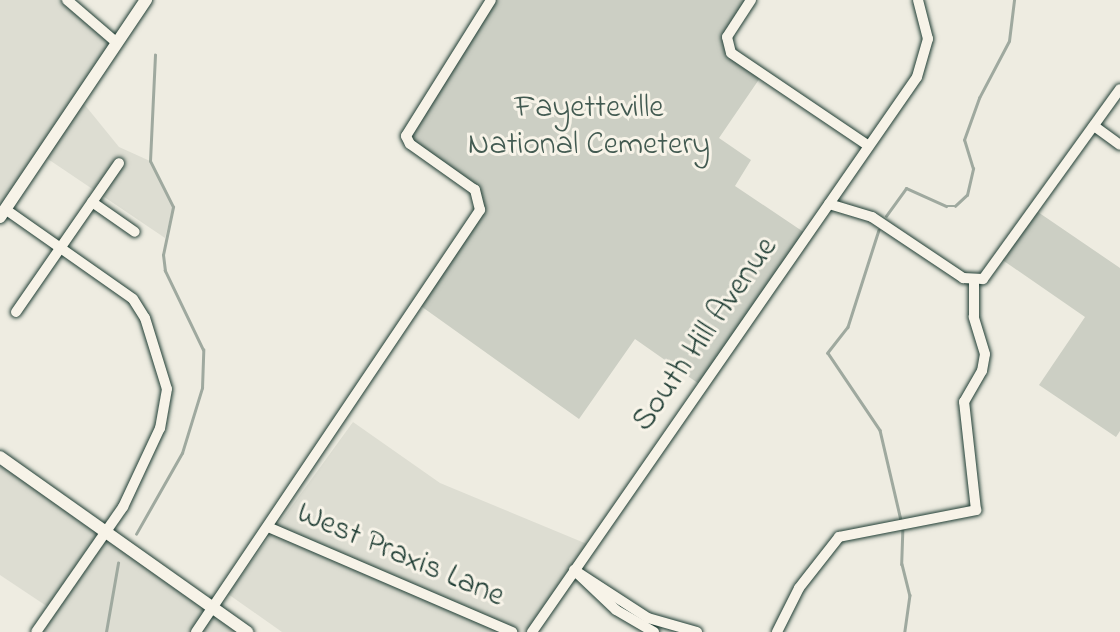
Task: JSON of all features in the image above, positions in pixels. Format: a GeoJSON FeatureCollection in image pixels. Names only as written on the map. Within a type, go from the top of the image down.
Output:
{"type":"FeatureCollection","features":[{"type":"Feature","properties":{"kind":"main road"},"geometry":{"type":"LineString","coordinates":[[3,213],[146,0]]}},
{"type":"Feature","properties":{"kind":"main road"},"geometry":{"type":"LineString","coordinates":[[0,457],[108,526],[247,632]]}},
{"type":"Feature","properties":{"kind":"street"},"geometry":{"type":"LineString","coordinates":[[67,0],[117,43]]}},
{"type":"Feature","properties":{"kind":"street"},"geometry":{"type":"LineString","coordinates":[[196,632],[477,216],[481,203],[475,190],[410,144],[406,136],[491,0]]}},
{"type":"Feature","properties":{"kind":"street"},"geometry":{"type":"LineString","coordinates":[[751,0],[730,31],[728,45],[737,59],[870,146]]}},
{"type":"Feature","properties":{"kind":"street","name":"South Hill Avenue"},"geometry":{"type":"LineString","coordinates":[[532,632],[870,146],[923,65],[928,39],[918,0]]}},
{"type":"Feature","properties":{"kind":"street"},"geometry":{"type":"LineString","coordinates":[[829,204],[872,217],[963,278],[974,281],[990,274],[1120,89]]}},
{"type":"Feature","properties":{"kind":"street"},"geometry":{"type":"LineString","coordinates":[[1094,126],[1120,145]]}},
{"type":"Feature","properties":{"kind":"street"},"geometry":{"type":"LineString","coordinates":[[16,312],[119,163]]}},
{"type":"Feature","properties":{"kind":"street"},"geometry":{"type":"LineString","coordinates":[[92,202],[135,232]]}},
{"type":"Feature","properties":{"kind":"street"},"geometry":{"type":"LineString","coordinates":[[3,213],[60,247],[133,299],[145,318],[167,389],[160,428],[122,504],[36,632]]}},
{"type":"Feature","properties":{"kind":"street"},"geometry":{"type":"LineString","coordinates":[[778,632],[823,551],[839,537],[976,510],[964,402],[982,371],[985,354],[974,317],[974,281]]}},
{"type":"Feature","properties":{"kind":"street","name":"West Praxis Lane"},"geometry":{"type":"LineString","coordinates":[[268,527],[512,632]]}},
{"type":"Feature","properties":{"kind":"street"},"geometry":{"type":"LineString","coordinates":[[574,570],[616,610],[654,632]]}},
{"type":"Feature","properties":{"kind":"street"},"geometry":{"type":"LineString","coordinates":[[574,570],[640,614],[697,632]]}},
{"type":"Feature","properties":{"kind":"shaded area"},"geometry":{"type":"Polygon","coordinates":[[[0,0],[67,0],[117,43],[80,99],[119,147],[150,161],[160,177],[173,207],[165,238],[42,155],[0,217],[0,0]]]}},
{"type":"Feature","properties":{"kind":"shaded area"},"geometry":{"type":"Polygon","coordinates":[[[353,422],[440,483],[587,544],[526,632],[282,632],[228,594],[353,422]]]}},
{"type":"Feature","properties":{"kind":"shaded area"},"geometry":{"type":"Polygon","coordinates":[[[0,457],[247,632],[36,632],[51,609],[0,575],[0,457]]]}},
{"type":"Feature","properties":{"kind":"green space","name":"Fayetteville National Cemetery"},"geometry":{"type":"Polygon","coordinates":[[[491,0],[751,0],[728,45],[762,75],[719,138],[751,160],[735,186],[808,235],[702,386],[635,339],[579,419],[418,304],[477,216],[479,196],[410,144],[406,132],[491,0]]]}},
{"type":"Feature","properties":{"kind":"green space"},"geometry":{"type":"Polygon","coordinates":[[[1035,210],[1120,268],[1120,431],[1116,437],[1039,385],[1085,317],[1001,259],[1035,210]]]}},
{"type":"Feature","properties":{"kind":"waterway"},"geometry":{"type":"LineString","coordinates":[[886,216],[906,188],[946,206],[955,206],[967,195],[973,169],[964,140],[979,98],[1009,41],[1014,0]]}},
{"type":"Feature","properties":{"kind":"waterway"},"geometry":{"type":"LineString","coordinates":[[136,534],[182,453],[202,388],[203,350],[165,271],[163,255],[173,207],[150,161],[155,55]]}},
{"type":"Feature","properties":{"kind":"waterway"},"geometry":{"type":"LineString","coordinates":[[879,230],[848,327],[828,353],[880,430],[901,520]]}},
{"type":"Feature","properties":{"kind":"waterway"},"geometry":{"type":"LineString","coordinates":[[903,526],[902,564],[910,595],[905,632]]}},
{"type":"Feature","properties":{"kind":"waterway"},"geometry":{"type":"LineString","coordinates":[[106,632],[118,563]]}}]}
